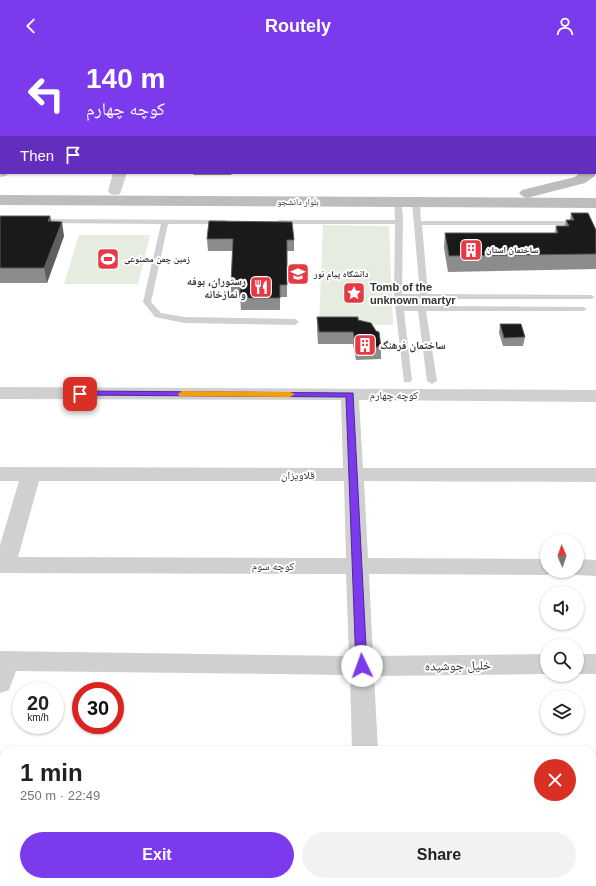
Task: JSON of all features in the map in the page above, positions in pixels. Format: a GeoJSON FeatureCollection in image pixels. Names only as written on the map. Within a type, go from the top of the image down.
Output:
{"type":"FeatureCollection","features":[{"type":"Feature","properties":{"kind":"main road"},"geometry":{"type":"LineString","coordinates":[[527,193],[580,180],[589,174]]}},
{"type":"Feature","properties":{"kind":"main road","name":"بلوار دانشجو"},"geometry":{"type":"LineString","coordinates":[[0,190],[596,194]]}},
{"type":"Feature","properties":{"kind":"main road","name":"بلوار دانشجو"},"geometry":{"type":"LineString","coordinates":[[0,200],[596,204]]}},
{"type":"Feature","properties":{"kind":"main road"},"geometry":{"type":"LineString","coordinates":[[549,203],[569,207],[596,216]]}},
{"type":"Feature","properties":{"kind":"street"},"geometry":{"type":"LineString","coordinates":[[115,191],[120,174]]}},
{"type":"Feature","properties":{"kind":"street","name":"کوچه چهارم"},"geometry":{"type":"LineString","coordinates":[[0,393],[596,396]]}},
{"type":"Feature","properties":{"kind":"street"},"geometry":{"type":"LineString","coordinates":[[350,395],[357,566],[365,666],[365,746]]}},
{"type":"Feature","properties":{"kind":"street","name":"قلاویزان"},"geometry":{"type":"LineString","coordinates":[[0,474],[596,475]]}},
{"type":"Feature","properties":{"kind":"street"},"geometry":{"type":"LineString","coordinates":[[2,565],[31,474]]}},
{"type":"Feature","properties":{"kind":"street","name":"کوچه سوم"},"geometry":{"type":"LineString","coordinates":[[2,565],[540,567]]}},
{"type":"Feature","properties":{"kind":"street"},"geometry":{"type":"LineString","coordinates":[[584,568],[596,568]]}},
{"type":"Feature","properties":{"kind":"street","name":"خلیل جوشیده"},"geometry":{"type":"LineString","coordinates":[[2,669],[540,664]]}},
{"type":"Feature","properties":{"kind":"street"},"geometry":{"type":"LineString","coordinates":[[584,664],[596,664]]}},
{"type":"Feature","properties":{"kind":"lane"},"geometry":{"type":"LineString","coordinates":[[397,202],[399,222],[398,296],[407,380]]}},
{"type":"Feature","properties":{"kind":"lane"},"geometry":{"type":"LineString","coordinates":[[416,202],[424,296],[422,309],[432,381]]}},
{"type":"Feature","properties":{"kind":"lane"},"geometry":{"type":"LineString","coordinates":[[31,221],[227,222]]}},
{"type":"Feature","properties":{"kind":"lane"},"geometry":{"type":"LineString","coordinates":[[165,222],[147,302],[158,315],[184,320],[295,322]]}},
{"type":"Feature","properties":{"kind":"lane"},"geometry":{"type":"LineString","coordinates":[[274,222],[399,222]]}},
{"type":"Feature","properties":{"kind":"lane"},"geometry":{"type":"LineString","coordinates":[[417,223],[578,223]]}},
{"type":"Feature","properties":{"kind":"lane"},"geometry":{"type":"LineString","coordinates":[[398,296],[591,297]]}},
{"type":"Feature","properties":{"kind":"lane"},"geometry":{"type":"LineString","coordinates":[[399,308],[583,309]]}},
{"type":"Feature","properties":{"kind":"shaded area"},"geometry":{"type":"Polygon","coordinates":[[[323,225],[389,226],[393,325],[319,324],[323,225]]]}},
{"type":"Feature","properties":{"kind":"shaded area","name":"زمین چمن مصنوعی"},"geometry":{"type":"Polygon","coordinates":[[[79,235],[150,235],[138,284],[64,284],[79,235]]]}},
{"type":"Feature","properties":{"kind":"building"},"geometry":{"type":"Polygon","coordinates":[[[571,213],[588,213],[596,230],[596,254],[449,256],[445,233],[558,233],[556,226],[569,226],[566,220],[574,220],[571,213]]]}},
{"type":"Feature","properties":{"kind":"building"},"geometry":{"type":"Polygon","coordinates":[[[0,216],[50,216],[48,221],[62,222],[44,268],[0,268],[0,216]]]}},
{"type":"Feature","properties":{"kind":"building"},"geometry":{"type":"Polygon","coordinates":[[[209,221],[292,222],[294,240],[287,240],[287,285],[280,285],[280,298],[240,298],[240,284],[231,285],[233,239],[207,239],[209,221]]]}},
{"type":"Feature","properties":{"kind":"building"},"geometry":{"type":"Polygon","coordinates":[[[317,317],[358,317],[358,320],[371,323],[376,331],[379,332],[381,347],[356,347],[353,332],[319,332],[317,317]]]}},
{"type":"Feature","properties":{"kind":"building"},"geometry":{"type":"Polygon","coordinates":[[[500,324],[521,324],[525,337],[504,338],[500,324]]]}},
{"type":"Feature","properties":{"kind":"slow traffic"},"geometry":{"type":"LineString","coordinates":[[182,394],[290,394]]}},
{"type":"Feature","properties":{"kind":"place","name":"ساختمان استان"},"geometry":{"type":"Point","coordinates":[471,250]}},
{"type":"Feature","properties":{"kind":"place","name":"زمین چمن مصنوعی"},"geometry":{"type":"Point","coordinates":[108,259]}},
{"type":"Feature","properties":{"kind":"place","name":"دانشگاه پیام نور"},"geometry":{"type":"Point","coordinates":[298,274]}},
{"type":"Feature","properties":{"kind":"place","name":"رستوران، بوفه و نمازخانه"},"geometry":{"type":"Point","coordinates":[261,287]}},
{"type":"Feature","properties":{"kind":"place","name":"Tomb of the unknown martyr"},"geometry":{"type":"Point","coordinates":[354,293]}},
{"type":"Feature","properties":{"kind":"place","name":"ساختمان فرهنگ"},"geometry":{"type":"Point","coordinates":[365,345]}},
{"type":"Feature","properties":{"kind":"route"},"geometry":{"type":"LineString","coordinates":[[80,394],[350,395],[362,666]]}}]}
